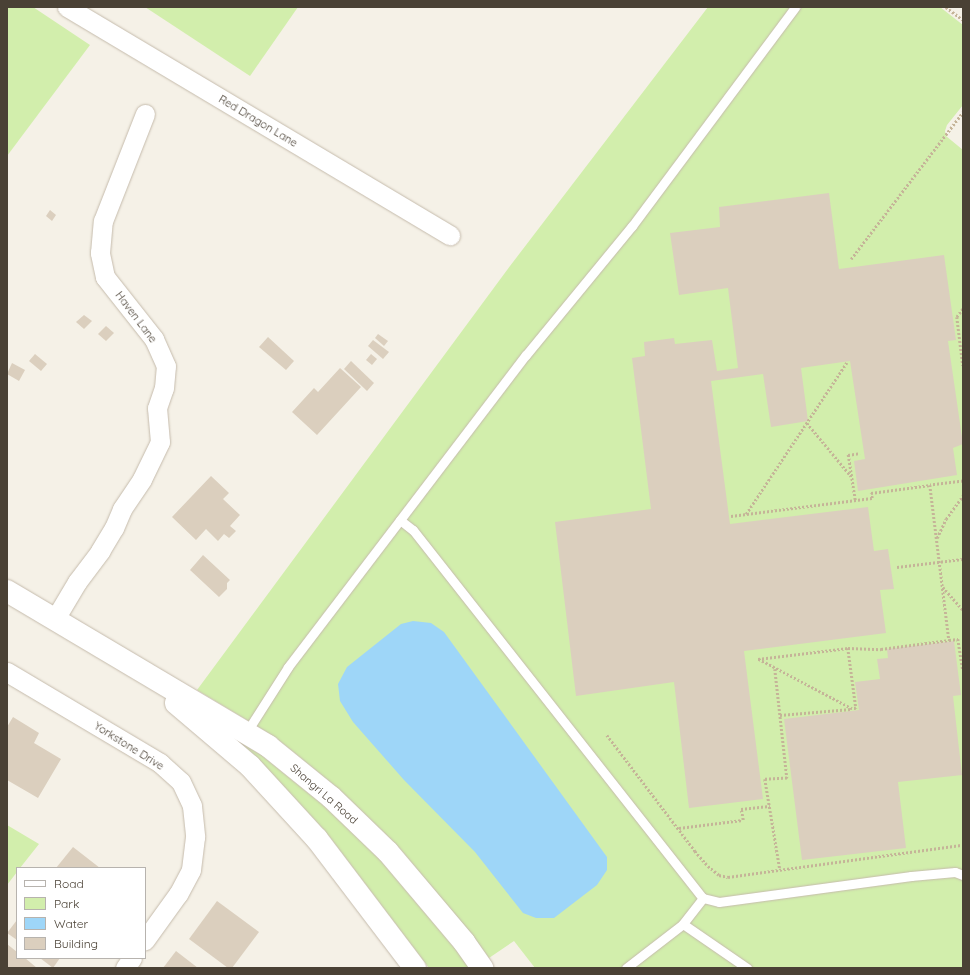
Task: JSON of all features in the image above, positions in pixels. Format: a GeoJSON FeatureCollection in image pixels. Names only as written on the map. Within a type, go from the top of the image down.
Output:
{"type":"FeatureCollection","features":[{"type":"Feature","properties":{"kind":"street","name":"Red Dragon Lane"},"geometry":{"type":"LineString","coordinates":[[67,7],[450,235]]}},
{"type":"Feature","properties":{"kind":"street","name":"Haven Lane"},"geometry":{"type":"LineString","coordinates":[[55,620],[77,582],[100,551],[114,528],[122,509],[142,479],[160,442],[157,408],[164,388],[166,366],[154,339],[105,277],[100,253],[103,221],[145,114]]}},
{"type":"Feature","properties":{"kind":"street","name":"Shangri La Road"},"geometry":{"type":"LineString","coordinates":[[7,592],[128,662],[268,746],[331,797],[388,852],[464,942],[482,968]]}},
{"type":"Feature","properties":{"kind":"street","name":"Shangri La Road"},"geometry":{"type":"LineString","coordinates":[[128,662],[250,766],[317,839],[415,968]]}},
{"type":"Feature","properties":{"kind":"street","name":"Yorkstone Drive"},"geometry":{"type":"LineString","coordinates":[[7,672],[160,764],[181,782],[192,806],[194,821],[195,837],[191,870],[178,894],[146,939]]}},
{"type":"Feature","properties":{"kind":"street"},"geometry":{"type":"LineString","coordinates":[[125,968],[131,959]]}},
{"type":"Feature","properties":{"kind":"lane"},"geometry":{"type":"LineString","coordinates":[[246,733],[288,667],[526,355],[632,226],[796,7]]}},
{"type":"Feature","properties":{"kind":"lane"},"geometry":{"type":"LineString","coordinates":[[400,520],[413,530],[703,898],[719,902],[911,876],[955,872],[963,875]]}},
{"type":"Feature","properties":{"kind":"lane"},"geometry":{"type":"LineString","coordinates":[[626,968],[683,924],[703,898]]}},
{"type":"Feature","properties":{"kind":"lane"},"geometry":{"type":"LineString","coordinates":[[683,924],[747,968]]}},
{"type":"Feature","properties":{"kind":"path"},"geometry":{"type":"LineString","coordinates":[[946,7],[963,20]]}},
{"type":"Feature","properties":{"kind":"path"},"geometry":{"type":"LineString","coordinates":[[851,259],[963,112]]}},
{"type":"Feature","properties":{"kind":"path"},"geometry":{"type":"LineString","coordinates":[[963,309],[957,317],[963,366]]}},
{"type":"Feature","properties":{"kind":"path"},"geometry":{"type":"LineString","coordinates":[[746,515],[848,362]]}},
{"type":"Feature","properties":{"kind":"path"},"geometry":{"type":"LineString","coordinates":[[806,423],[851,476]]}},
{"type":"Feature","properties":{"kind":"path"},"geometry":{"type":"LineString","coordinates":[[855,500],[848,455],[860,453]]}},
{"type":"Feature","properties":{"kind":"path"},"geometry":{"type":"LineString","coordinates":[[731,516],[872,498],[871,493],[963,481]]}},
{"type":"Feature","properties":{"kind":"path"},"geometry":{"type":"LineString","coordinates":[[930,485],[949,640]]}},
{"type":"Feature","properties":{"kind":"path"},"geometry":{"type":"LineString","coordinates":[[937,539],[946,519],[963,496]]}},
{"type":"Feature","properties":{"kind":"path"},"geometry":{"type":"LineString","coordinates":[[897,567],[963,560]]}},
{"type":"Feature","properties":{"kind":"path"},"geometry":{"type":"LineString","coordinates":[[942,587],[963,610]]}},
{"type":"Feature","properties":{"kind":"path"},"geometry":{"type":"LineString","coordinates":[[852,708],[758,659],[848,648],[881,649],[958,639],[963,670]]}},
{"type":"Feature","properties":{"kind":"path"},"geometry":{"type":"LineString","coordinates":[[780,715],[856,708],[848,648]]}},
{"type":"Feature","properties":{"kind":"path"},"geometry":{"type":"LineString","coordinates":[[775,668],[787,778],[766,779],[780,870]]}},
{"type":"Feature","properties":{"kind":"path"},"geometry":{"type":"LineString","coordinates":[[607,735],[708,866],[719,875],[728,877],[963,845]]}},
{"type":"Feature","properties":{"kind":"path"},"geometry":{"type":"LineString","coordinates":[[679,828],[743,820],[741,809],[770,806]]}},
{"type":"Feature","properties":{"kind":"green space"},"geometry":{"type":"Polygon","coordinates":[[[7,7],[33,7],[90,45],[7,156],[7,7]]]}},
{"type":"Feature","properties":{"kind":"green space"},"geometry":{"type":"Polygon","coordinates":[[[145,7],[298,7],[250,76],[145,7]]]}},
{"type":"Feature","properties":{"kind":"green space"},"geometry":{"type":"Polygon","coordinates":[[[708,7],[940,7],[963,25],[963,105],[947,125],[945,131],[946,136],[963,150],[963,968],[535,968],[514,941],[489,958],[473,936],[397,845],[339,789],[275,737],[197,690],[510,266],[708,7]]]}},
{"type":"Feature","properties":{"kind":"green space"},"geometry":{"type":"Polygon","coordinates":[[[238,741],[261,755],[324,806],[380,860],[456,950],[469,968],[429,968],[326,832],[258,758],[238,741]]]}},
{"type":"Feature","properties":{"kind":"green space"},"geometry":{"type":"Polygon","coordinates":[[[7,825],[39,844],[21,867],[16,867],[16,873],[7,885],[7,825]]]}},
{"type":"Feature","properties":{"kind":"water"},"geometry":{"type":"Polygon","coordinates":[[[413,621],[431,623],[444,632],[607,857],[607,870],[597,885],[554,918],[536,918],[523,913],[475,852],[404,780],[353,722],[340,701],[338,684],[347,667],[401,624],[413,621]]]}},
{"type":"Feature","properties":{"kind":"building"},"geometry":{"type":"Polygon","coordinates":[[[829,193],[839,269],[944,255],[956,340],[948,341],[963,444],[953,448],[957,475],[858,491],[854,461],[865,459],[850,361],[801,368],[808,421],[771,427],[763,374],[711,381],[730,524],[868,507],[874,551],[888,549],[894,589],[880,590],[886,633],[744,651],[763,799],[689,808],[674,682],[576,696],[555,522],[651,509],[632,358],[645,356],[644,342],[674,338],[675,344],[712,340],[717,371],[738,368],[728,288],[679,295],[670,233],[720,227],[719,207],[829,193]]]}},
{"type":"Feature","properties":{"kind":"building"},"geometry":{"type":"Polygon","coordinates":[[[50,210],[56,215],[52,221],[46,216],[50,210]]]}},
{"type":"Feature","properties":{"kind":"building"},"geometry":{"type":"Polygon","coordinates":[[[84,315],[92,321],[84,329],[76,322],[84,315]]]}},
{"type":"Feature","properties":{"kind":"building"},"geometry":{"type":"Polygon","coordinates":[[[106,326],[114,333],[106,341],[98,334],[106,326]]]}},
{"type":"Feature","properties":{"kind":"building"},"geometry":{"type":"Polygon","coordinates":[[[378,334],[388,341],[384,346],[375,338],[378,334]]]}},
{"type":"Feature","properties":{"kind":"building"},"geometry":{"type":"Polygon","coordinates":[[[268,337],[294,361],[286,370],[259,347],[268,337]]]}},
{"type":"Feature","properties":{"kind":"building"},"geometry":{"type":"Polygon","coordinates":[[[373,340],[389,352],[383,359],[368,346],[373,340]]]}},
{"type":"Feature","properties":{"kind":"building"},"geometry":{"type":"Polygon","coordinates":[[[35,354],[47,364],[41,371],[29,361],[35,354]]]}},
{"type":"Feature","properties":{"kind":"building"},"geometry":{"type":"Polygon","coordinates":[[[371,354],[377,359],[372,365],[366,360],[371,354]]]}},
{"type":"Feature","properties":{"kind":"building"},"geometry":{"type":"Polygon","coordinates":[[[351,361],[374,383],[367,391],[344,369],[351,361]]]}},
{"type":"Feature","properties":{"kind":"building"},"geometry":{"type":"Polygon","coordinates":[[[12,363],[25,370],[19,381],[7,374],[12,363]]]}},
{"type":"Feature","properties":{"kind":"building"},"geometry":{"type":"Polygon","coordinates":[[[340,368],[361,387],[317,435],[292,412],[314,388],[318,392],[340,368]]]}},
{"type":"Feature","properties":{"kind":"building"},"geometry":{"type":"Polygon","coordinates":[[[211,476],[229,493],[223,499],[240,515],[230,526],[236,531],[229,538],[224,534],[218,541],[206,529],[196,540],[172,517],[211,476]]]}},
{"type":"Feature","properties":{"kind":"building"},"geometry":{"type":"Polygon","coordinates":[[[203,555],[230,580],[227,583],[227,589],[219,597],[190,570],[203,555]]]}},
{"type":"Feature","properties":{"kind":"building"},"geometry":{"type":"Polygon","coordinates":[[[954,641],[961,695],[953,696],[962,775],[898,782],[906,848],[802,860],[784,719],[859,710],[855,682],[880,679],[877,659],[888,658],[887,649],[954,641]]]}},
{"type":"Feature","properties":{"kind":"building"},"geometry":{"type":"Polygon","coordinates":[[[13,717],[39,733],[34,743],[61,759],[38,798],[7,780],[7,727],[13,717]]]}},
{"type":"Feature","properties":{"kind":"building"},"geometry":{"type":"Polygon","coordinates":[[[73,847],[99,867],[57,867],[73,847]]]}},
{"type":"Feature","properties":{"kind":"building"},"geometry":{"type":"Polygon","coordinates":[[[217,901],[259,932],[232,968],[228,968],[189,939],[217,901]]]}},
{"type":"Feature","properties":{"kind":"building"},"geometry":{"type":"Polygon","coordinates":[[[16,921],[16,939],[7,933],[16,921]]]}},
{"type":"Feature","properties":{"kind":"building"},"geometry":{"type":"Polygon","coordinates":[[[7,944],[16,951],[16,959],[26,959],[37,968],[7,968],[7,944]]]}},
{"type":"Feature","properties":{"kind":"building"},"geometry":{"type":"Polygon","coordinates":[[[176,951],[198,968],[163,968],[176,951]]]}},
{"type":"Feature","properties":{"kind":"building"},"geometry":{"type":"Polygon","coordinates":[[[41,959],[59,959],[53,968],[41,959]]]}}]}
